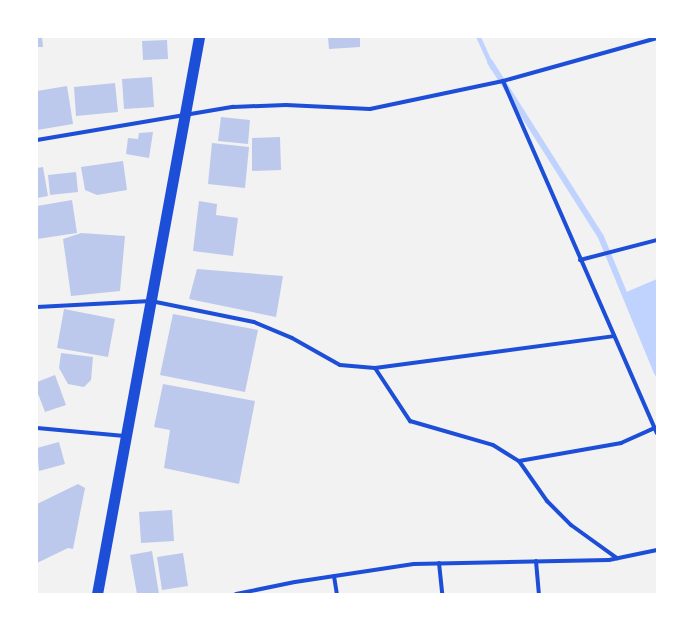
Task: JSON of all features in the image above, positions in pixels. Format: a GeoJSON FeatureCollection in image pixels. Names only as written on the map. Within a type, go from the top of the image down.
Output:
{"type":"FeatureCollection","features":[{"type":"Feature","properties":{"kind":"highway"},"geometry":{"type":"LineString","coordinates":[[97,594],[199,37]]}},
{"type":"Feature","properties":{"kind":"street"},"geometry":{"type":"LineString","coordinates":[[37,140],[233,108],[286,105],[370,109],[503,80],[657,38]]}},
{"type":"Feature","properties":{"kind":"street"},"geometry":{"type":"LineString","coordinates":[[503,80],[580,260],[657,433]]}},
{"type":"Feature","properties":{"kind":"street"},"geometry":{"type":"LineString","coordinates":[[580,260],[657,240]]}},
{"type":"Feature","properties":{"kind":"street"},"geometry":{"type":"LineString","coordinates":[[37,307],[151,302],[254,322],[292,338],[340,365],[375,368],[614,336]]}},
{"type":"Feature","properties":{"kind":"street"},"geometry":{"type":"LineString","coordinates":[[375,368],[410,421],[493,445],[519,461],[547,501],[571,525],[617,558]]}},
{"type":"Feature","properties":{"kind":"street"},"geometry":{"type":"LineString","coordinates":[[37,428],[127,436]]}},
{"type":"Feature","properties":{"kind":"street"},"geometry":{"type":"LineString","coordinates":[[519,461],[621,443],[655,428]]}},
{"type":"Feature","properties":{"kind":"street"},"geometry":{"type":"LineString","coordinates":[[236,594],[334,576],[414,564],[617,558],[657,550]]}},
{"type":"Feature","properties":{"kind":"street"},"geometry":{"type":"LineString","coordinates":[[536,561],[539,594]]}},
{"type":"Feature","properties":{"kind":"street"},"geometry":{"type":"LineString","coordinates":[[440,563],[442,594]]}},
{"type":"Feature","properties":{"kind":"street"},"geometry":{"type":"LineString","coordinates":[[334,576],[337,594]]}},
{"type":"Feature","properties":{"kind":"water"},"geometry":{"type":"Polygon","coordinates":[[[476,37],[481,37],[495,68],[491,70],[476,37]]]}},
{"type":"Feature","properties":{"kind":"water"},"geometry":{"type":"Polygon","coordinates":[[[657,279],[657,363],[655,364],[624,293],[657,279]]]}},
{"type":"Feature","properties":{"kind":"building"},"geometry":{"type":"Polygon","coordinates":[[[37,37],[42,37],[43,47],[37,47],[37,37]]]}},
{"type":"Feature","properties":{"kind":"building"},"geometry":{"type":"Polygon","coordinates":[[[328,37],[360,37],[360,47],[329,49],[328,37]]]}},
{"type":"Feature","properties":{"kind":"building"},"geometry":{"type":"Polygon","coordinates":[[[167,40],[168,59],[143,60],[142,41],[167,40]]]}},
{"type":"Feature","properties":{"kind":"building"},"geometry":{"type":"Polygon","coordinates":[[[152,77],[154,107],[124,109],[122,79],[152,77]]]}},
{"type":"Feature","properties":{"kind":"building"},"geometry":{"type":"Polygon","coordinates":[[[115,83],[118,112],[76,116],[74,87],[115,83]]]}},
{"type":"Feature","properties":{"kind":"building"},"geometry":{"type":"Polygon","coordinates":[[[67,86],[73,124],[37,130],[37,91],[67,86]]]}},
{"type":"Feature","properties":{"kind":"building"},"geometry":{"type":"Polygon","coordinates":[[[221,117],[250,120],[248,144],[218,141],[221,117]]]}},
{"type":"Feature","properties":{"kind":"building"},"geometry":{"type":"Polygon","coordinates":[[[153,132],[149,158],[126,154],[128,138],[138,139],[139,133],[153,132]]]}},
{"type":"Feature","properties":{"kind":"building"},"geometry":{"type":"Polygon","coordinates":[[[280,137],[281,170],[252,171],[252,138],[280,137]]]}},
{"type":"Feature","properties":{"kind":"building"},"geometry":{"type":"Polygon","coordinates":[[[212,143],[249,147],[245,188],[208,184],[212,143]]]}},
{"type":"Feature","properties":{"kind":"building"},"geometry":{"type":"Polygon","coordinates":[[[123,161],[127,190],[97,195],[85,190],[81,167],[123,161]]]}},
{"type":"Feature","properties":{"kind":"building"},"geometry":{"type":"Polygon","coordinates":[[[43,167],[48,196],[37,198],[37,168],[43,167]]]}},
{"type":"Feature","properties":{"kind":"building"},"geometry":{"type":"Polygon","coordinates":[[[76,172],[78,192],[50,195],[48,175],[76,172]]]}},
{"type":"Feature","properties":{"kind":"building"},"geometry":{"type":"Polygon","coordinates":[[[72,200],[77,233],[37,239],[37,206],[72,200]]]}},
{"type":"Feature","properties":{"kind":"building"},"geometry":{"type":"Polygon","coordinates":[[[199,201],[217,204],[216,215],[238,218],[233,256],[193,251],[199,201]]]}},
{"type":"Feature","properties":{"kind":"building"},"geometry":{"type":"Polygon","coordinates":[[[81,233],[125,236],[120,291],[71,296],[63,239],[81,233]]]}},
{"type":"Feature","properties":{"kind":"building"},"geometry":{"type":"Polygon","coordinates":[[[197,269],[283,276],[276,317],[189,299],[197,269]]]}},
{"type":"Feature","properties":{"kind":"building"},"geometry":{"type":"Polygon","coordinates":[[[64,309],[115,319],[108,357],[57,348],[64,309]]]}},
{"type":"Feature","properties":{"kind":"building"},"geometry":{"type":"Polygon","coordinates":[[[173,314],[258,330],[245,392],[160,375],[173,314]]]}},
{"type":"Feature","properties":{"kind":"building"},"geometry":{"type":"Polygon","coordinates":[[[61,353],[93,357],[91,380],[84,387],[68,384],[59,368],[61,353]]]}},
{"type":"Feature","properties":{"kind":"building"},"geometry":{"type":"Polygon","coordinates":[[[55,375],[66,405],[45,412],[37,391],[37,382],[55,375]]]}},
{"type":"Feature","properties":{"kind":"building"},"geometry":{"type":"Polygon","coordinates":[[[163,384],[255,401],[239,484],[164,468],[170,430],[154,427],[163,384]]]}},
{"type":"Feature","properties":{"kind":"building"},"geometry":{"type":"Polygon","coordinates":[[[59,442],[65,464],[39,471],[37,448],[59,442]]]}},
{"type":"Feature","properties":{"kind":"building"},"geometry":{"type":"Polygon","coordinates":[[[78,484],[85,488],[73,549],[68,548],[37,563],[37,504],[78,484]]]}},
{"type":"Feature","properties":{"kind":"building"},"geometry":{"type":"Polygon","coordinates":[[[172,510],[174,541],[141,543],[139,512],[172,510]]]}},
{"type":"Feature","properties":{"kind":"building"},"geometry":{"type":"Polygon","coordinates":[[[152,551],[159,594],[137,594],[130,555],[152,551]]]}},
{"type":"Feature","properties":{"kind":"building"},"geometry":{"type":"Polygon","coordinates":[[[183,553],[188,586],[162,590],[157,557],[183,553]]]}},
{"type":"Feature","properties":{"kind":"waterway"},"geometry":{"type":"LineString","coordinates":[[490,62],[601,237],[657,373]]}}]}
